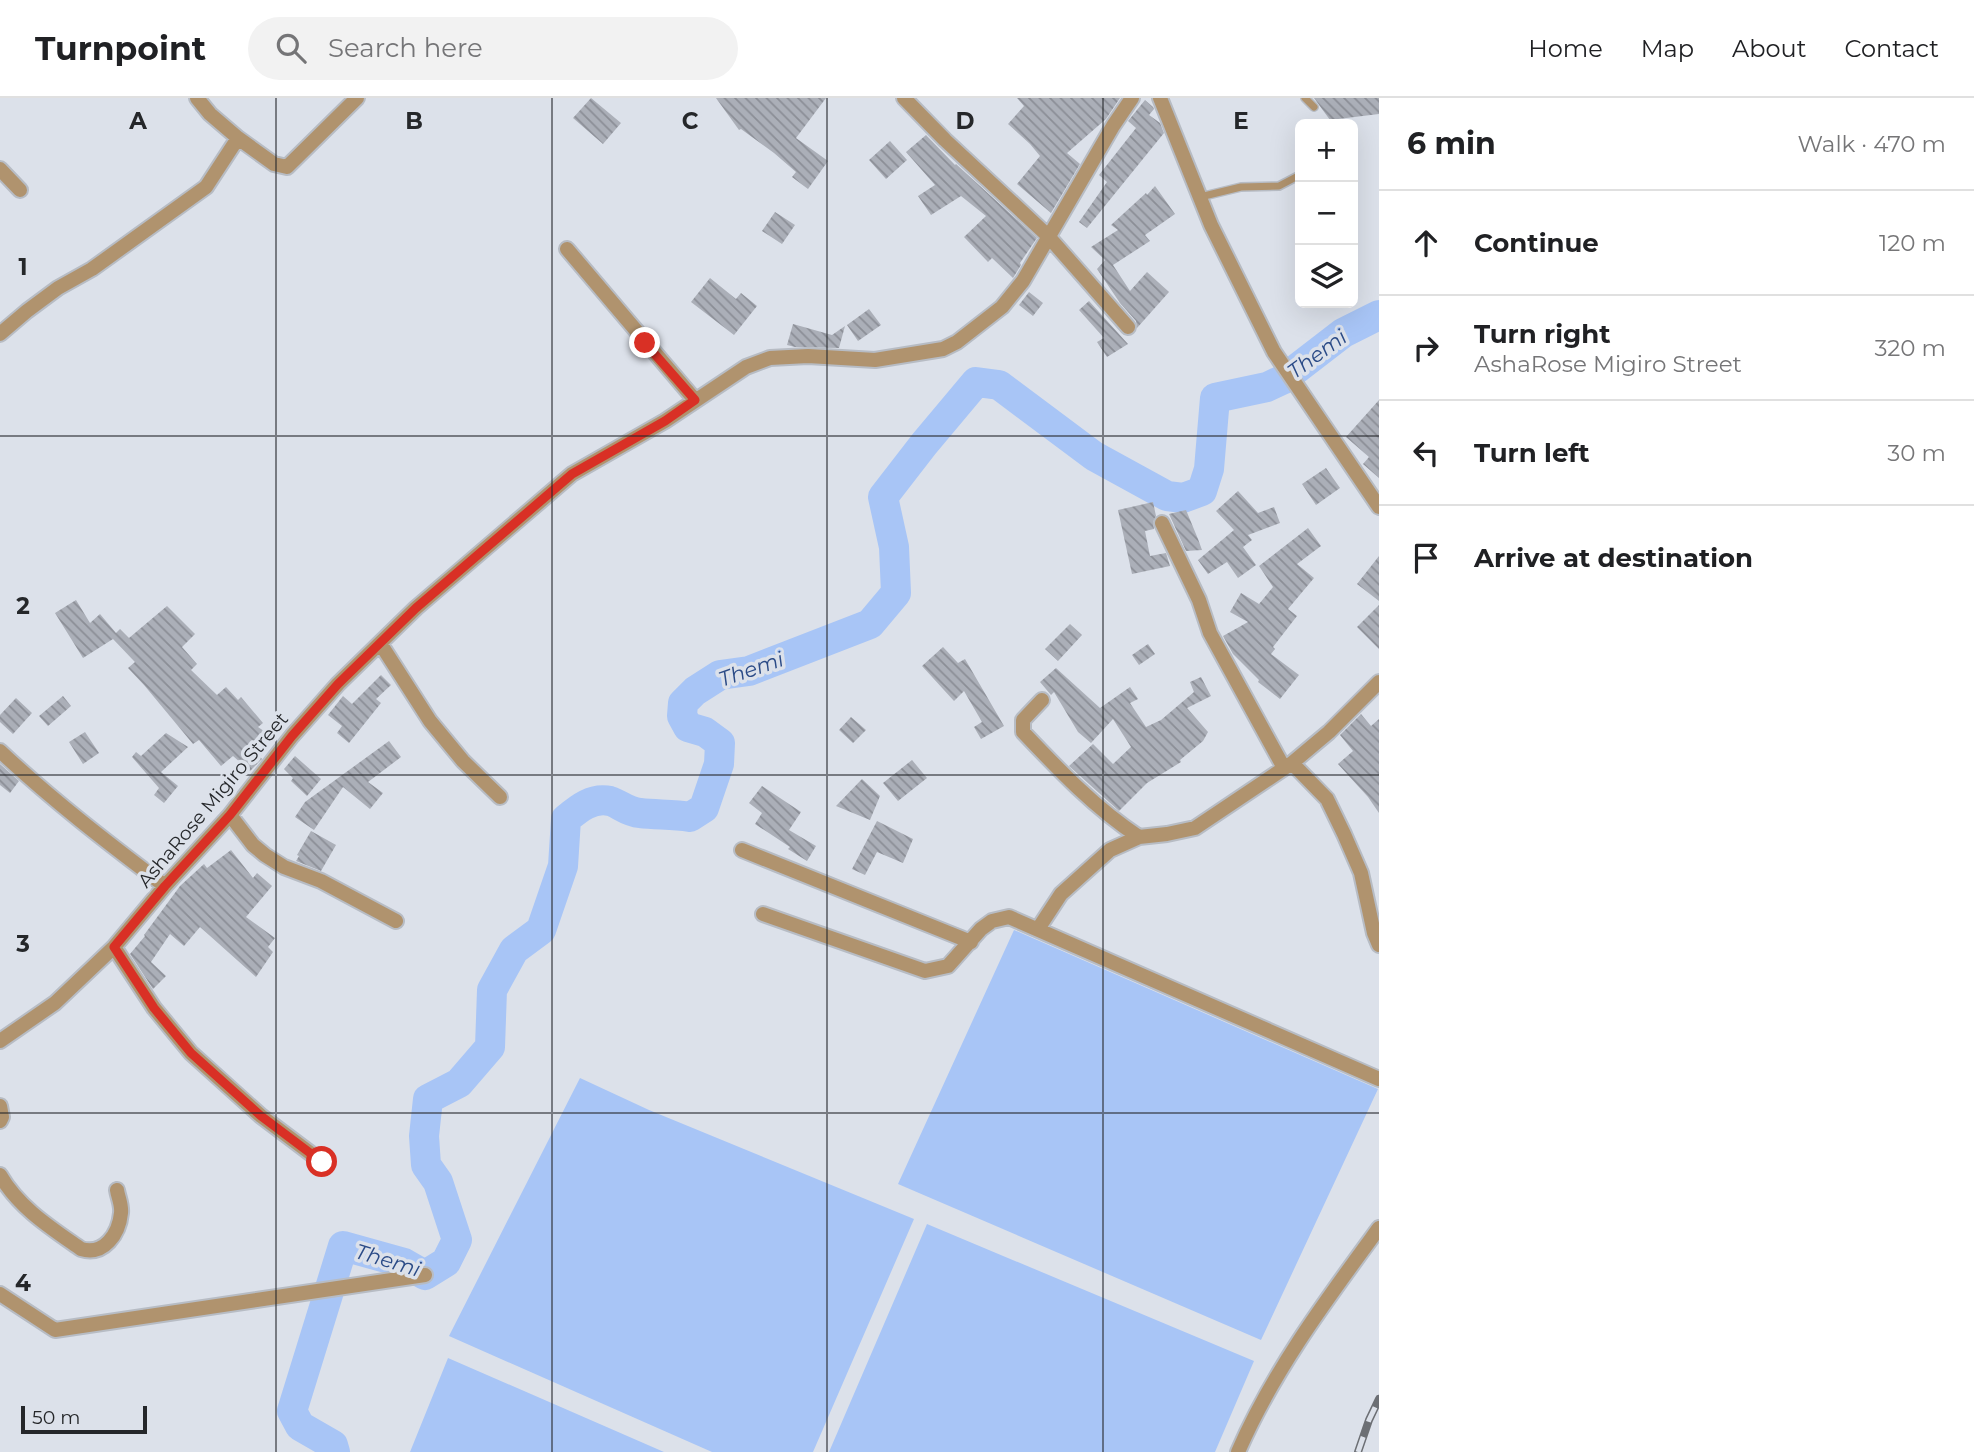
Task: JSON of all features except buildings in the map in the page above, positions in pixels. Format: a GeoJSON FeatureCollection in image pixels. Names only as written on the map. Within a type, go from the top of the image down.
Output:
{"type":"FeatureCollection","features":[{"type":"Feature","properties":{"kind":"street"},"geometry":{"type":"LineString","coordinates":[[197,98],[210,114],[238,138],[274,164],[287,167],[353,99]]}},
{"type":"Feature","properties":{"kind":"street"},"geometry":{"type":"LineString","coordinates":[[904,98],[1048,236],[1128,327]]}},
{"type":"Feature","properties":{"kind":"street","name":"AshaRose Migiro Street"},"geometry":{"type":"LineString","coordinates":[[0,1041],[55,1003],[114,947],[230,815],[292,736],[338,684],[416,608],[572,474],[665,421],[746,367],[770,358],[808,356],[875,360],[943,349],[957,342],[1002,307],[1023,281],[1132,98]]}},
{"type":"Feature","properties":{"kind":"street"},"geometry":{"type":"LineString","coordinates":[[1160,98],[1211,225],[1274,352],[1379,507]]}},
{"type":"Feature","properties":{"kind":"street"},"geometry":{"type":"LineString","coordinates":[[0,334],[48,296],[92,269],[206,187],[238,138]]}},
{"type":"Feature","properties":{"kind":"street"},"geometry":{"type":"LineString","coordinates":[[0,169],[20,190]]}},
{"type":"Feature","properties":{"kind":"street"},"geometry":{"type":"LineString","coordinates":[[567,249],[695,400]]}},
{"type":"Feature","properties":{"kind":"street"},"geometry":{"type":"LineString","coordinates":[[1163,523],[1199,600],[1210,633],[1288,765],[1327,799],[1361,873],[1379,945]]}},
{"type":"Feature","properties":{"kind":"street"},"geometry":{"type":"LineString","coordinates":[[380,643],[430,721],[463,761],[500,797]]}},
{"type":"Feature","properties":{"kind":"street"},"geometry":{"type":"LineString","coordinates":[[1038,929],[1061,894],[1110,850],[1139,837],[1195,828],[1288,765],[1329,732],[1379,682]]}},
{"type":"Feature","properties":{"kind":"street"},"geometry":{"type":"LineString","coordinates":[[1042,700],[1023,720],[1023,732],[1080,790],[1139,837]]}},
{"type":"Feature","properties":{"kind":"street"},"geometry":{"type":"LineString","coordinates":[[0,751],[33,783],[165,886]]}},
{"type":"Feature","properties":{"kind":"street"},"geometry":{"type":"LineString","coordinates":[[230,815],[253,845],[265,855],[284,867],[321,881],[396,921]]}},
{"type":"Feature","properties":{"kind":"street"},"geometry":{"type":"LineString","coordinates":[[742,850],[971,942]]}},
{"type":"Feature","properties":{"kind":"street"},"geometry":{"type":"LineString","coordinates":[[763,914],[925,971],[948,966],[981,929],[992,921],[1009,917],[1378,1077]]}},
{"type":"Feature","properties":{"kind":"street"},"geometry":{"type":"LineString","coordinates":[[114,947],[154,1008],[191,1053],[261,1116],[322,1162]]}},
{"type":"Feature","properties":{"kind":"street"},"geometry":{"type":"LineString","coordinates":[[0,1106],[0,1121]]}},
{"type":"Feature","properties":{"kind":"street"},"geometry":{"type":"LineString","coordinates":[[0,1175],[24,1207],[81,1248],[90,1251],[100,1250],[110,1240],[119,1224],[121,1210],[117,1190]]}},
{"type":"Feature","properties":{"kind":"street"},"geometry":{"type":"LineString","coordinates":[[1238,1452],[1260,1404],[1296,1346],[1379,1228]]}},
{"type":"Feature","properties":{"kind":"street"},"geometry":{"type":"LineString","coordinates":[[0,1294],[55,1330],[425,1275]]}},
{"type":"Feature","properties":{"kind":"lane"},"geometry":{"type":"LineString","coordinates":[[1305,98],[1314,107]]}},
{"type":"Feature","properties":{"kind":"lane"},"geometry":{"type":"LineString","coordinates":[[1200,197],[1241,187],[1279,186],[1295,177]]}},
{"type":"Feature","properties":{"kind":"water"},"geometry":{"type":"Polygon","coordinates":[[[1014,930],[1378,1089],[1261,1340],[898,1184],[1014,930]]]}},
{"type":"Feature","properties":{"kind":"water"},"geometry":{"type":"Polygon","coordinates":[[[580,1078],[649,1110],[914,1219],[813,1452],[712,1452],[449,1336],[580,1078]]]}},
{"type":"Feature","properties":{"kind":"water"},"geometry":{"type":"Polygon","coordinates":[[[927,1224],[1254,1361],[1215,1452],[829,1452],[927,1224]]]}},
{"type":"Feature","properties":{"kind":"water"},"geometry":{"type":"Polygon","coordinates":[[[448,1358],[664,1452],[410,1452],[448,1358]]]}},
{"type":"Feature","properties":{"kind":"waterway","name":"Themi"},"geometry":{"type":"LineString","coordinates":[[335,1452],[333,1445],[300,1426],[292,1411],[343,1246],[404,1263],[425,1275],[446,1262],[457,1240],[438,1182],[426,1165],[424,1136],[428,1099],[459,1083],[490,1047],[492,990],[514,950],[541,930],[563,866],[566,819],[586,805],[603,800],[646,814],[690,817],[704,808],[719,764],[720,743],[705,732],[688,727],[682,716],[683,703],[695,691],[720,675],[749,671],[870,624],[896,593],[894,547],[883,497],[976,382],[999,385],[1094,456],[1167,496],[1183,498],[1202,491],[1209,469],[1215,398],[1267,387],[1282,380],[1343,333],[1379,315]]}},
{"type":"Feature","properties":{"kind":"railway"},"geometry":{"type":"LineString","coordinates":[[1358,1452],[1379,1399]]}},
{"type":"Feature","properties":{"kind":"route"},"geometry":{"type":"LineString","coordinates":[[322,1162],[261,1116],[191,1053],[154,1008],[114,947],[230,815],[292,736],[338,684],[416,608],[572,474],[665,421],[695,400],[645,343]]}}]}
